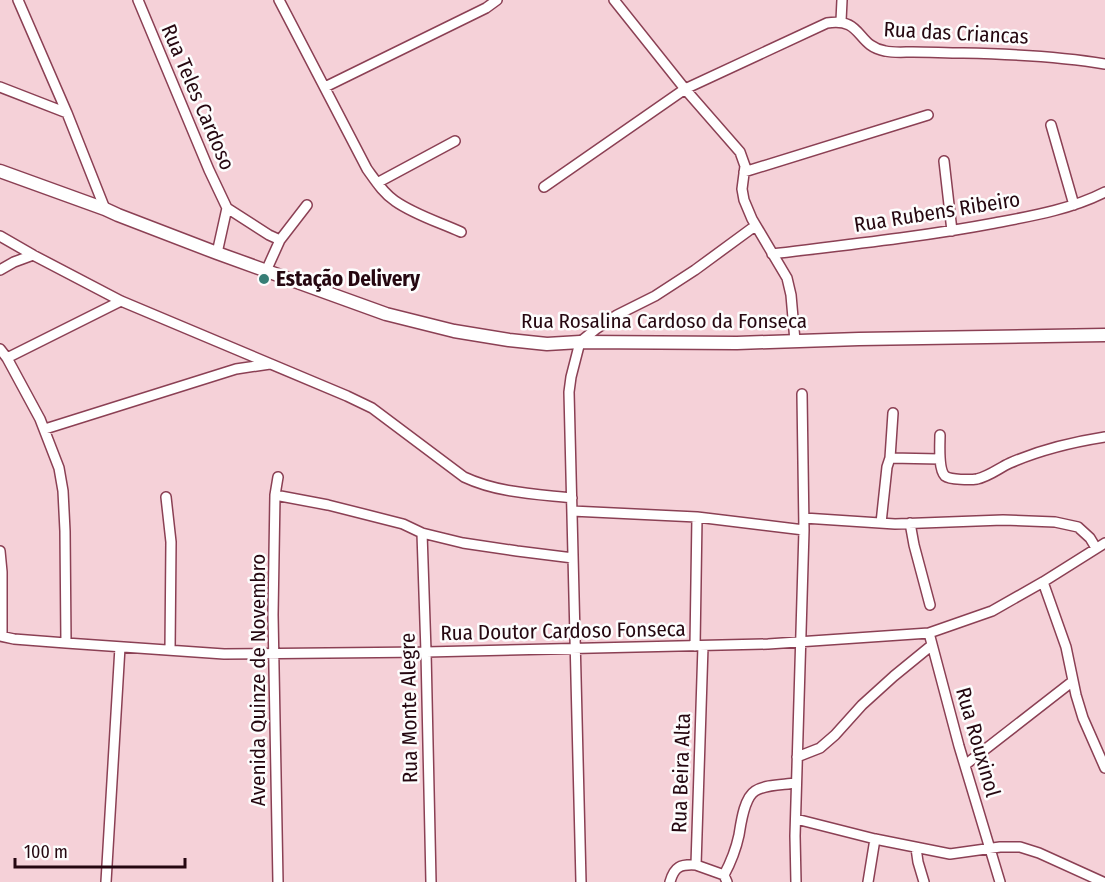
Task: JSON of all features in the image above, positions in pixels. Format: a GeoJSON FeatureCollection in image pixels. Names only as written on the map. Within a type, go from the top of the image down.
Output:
{"type":"FeatureCollection","features":[{"type":"Feature","properties":{"kind":"street"},"geometry":{"type":"LineString","coordinates":[[18,0],[67,113],[105,209]]}},
{"type":"Feature","properties":{"kind":"street","name":"Rua Teles Cardoso"},"geometry":{"type":"LineString","coordinates":[[138,0],[227,208]]}},
{"type":"Feature","properties":{"kind":"street"},"geometry":{"type":"LineString","coordinates":[[279,0],[367,169],[377,183],[394,200],[413,211],[461,231]]}},
{"type":"Feature","properties":{"kind":"street"},"geometry":{"type":"LineString","coordinates":[[325,87],[486,8],[497,0]]}},
{"type":"Feature","properties":{"kind":"street"},"geometry":{"type":"LineString","coordinates":[[544,188],[685,89],[827,23],[841,21],[842,0]]}},
{"type":"Feature","properties":{"kind":"street"},"geometry":{"type":"LineString","coordinates":[[620,2],[685,89],[740,152],[745,166],[742,189],[744,200],[786,278],[791,295],[795,341]]}},
{"type":"Feature","properties":{"kind":"street","name":"Rua das Criancas"},"geometry":{"type":"LineString","coordinates":[[841,21],[855,29],[870,46],[887,52],[1044,56],[1105,64]]}},
{"type":"Feature","properties":{"kind":"street"},"geometry":{"type":"LineString","coordinates":[[0,87],[67,113]]}},
{"type":"Feature","properties":{"kind":"street"},"geometry":{"type":"LineString","coordinates":[[744,172],[928,115]]}},
{"type":"Feature","properties":{"kind":"street"},"geometry":{"type":"LineString","coordinates":[[1051,125],[1074,205]]}},
{"type":"Feature","properties":{"kind":"street"},"geometry":{"type":"LineString","coordinates":[[377,183],[455,141]]}},
{"type":"Feature","properties":{"kind":"street"},"geometry":{"type":"LineString","coordinates":[[944,161],[952,231]]}},
{"type":"Feature","properties":{"kind":"street","name":"Rua Rosalina Cardoso da Fonseca"},"geometry":{"type":"LineString","coordinates":[[0,171],[386,314],[454,331],[509,340],[547,344],[580,342],[737,343],[1105,335]]}},
{"type":"Feature","properties":{"kind":"street","name":"Rua Rubens Ribeiro"},"geometry":{"type":"LineString","coordinates":[[772,254],[952,231],[1013,220],[1083,203],[1105,192]]}},
{"type":"Feature","properties":{"kind":"street"},"geometry":{"type":"LineString","coordinates":[[266,271],[279,240],[307,205]]}},
{"type":"Feature","properties":{"kind":"street"},"geometry":{"type":"LineString","coordinates":[[217,253],[227,208],[279,240]]}},
{"type":"Feature","properties":{"kind":"street"},"geometry":{"type":"LineString","coordinates":[[581,882],[569,392],[580,342],[617,315],[655,296],[695,270],[756,226]]}},
{"type":"Feature","properties":{"kind":"street"},"geometry":{"type":"LineString","coordinates":[[0,236],[121,301],[372,408],[464,477],[479,484],[522,493],[572,498]]}},
{"type":"Feature","properties":{"kind":"street"},"geometry":{"type":"LineString","coordinates":[[0,270],[33,255]]}},
{"type":"Feature","properties":{"kind":"street"},"geometry":{"type":"LineString","coordinates":[[7,358],[121,301]]}},
{"type":"Feature","properties":{"kind":"street"},"geometry":{"type":"LineString","coordinates":[[0,349],[45,429],[59,468],[63,491],[65,531],[66,643]]}},
{"type":"Feature","properties":{"kind":"street"},"geometry":{"type":"LineString","coordinates":[[45,429],[236,369],[270,364]]}},
{"type":"Feature","properties":{"kind":"street"},"geometry":{"type":"LineString","coordinates":[[796,882],[796,783],[804,530],[802,394]]}},
{"type":"Feature","properties":{"kind":"street"},"geometry":{"type":"LineString","coordinates":[[881,523],[890,458],[893,413]]}},
{"type":"Feature","properties":{"kind":"street"},"geometry":{"type":"LineString","coordinates":[[940,435],[940,459],[945,476],[951,479],[974,480],[1050,449],[1105,437]]}},
{"type":"Feature","properties":{"kind":"street"},"geometry":{"type":"LineString","coordinates":[[890,458],[940,459]]}},
{"type":"Feature","properties":{"kind":"street","name":"Avenida Quinze de Novembro"},"geometry":{"type":"LineString","coordinates":[[278,477],[275,495],[273,615],[278,882]]}},
{"type":"Feature","properties":{"kind":"street"},"geometry":{"type":"LineString","coordinates":[[275,495],[328,505],[403,524],[422,533],[463,543],[573,558]]}},
{"type":"Feature","properties":{"kind":"street"},"geometry":{"type":"LineString","coordinates":[[166,497],[171,542],[170,650]]}},
{"type":"Feature","properties":{"kind":"street"},"geometry":{"type":"LineString","coordinates":[[572,511],[697,518],[804,530]]}},
{"type":"Feature","properties":{"kind":"street","name":"Rua Beira Alta"},"geometry":{"type":"LineString","coordinates":[[670,882],[673,872],[679,867],[687,864],[696,866],[699,646],[697,518]]}},
{"type":"Feature","properties":{"kind":"street"},"geometry":{"type":"LineString","coordinates":[[804,518],[881,523],[1003,520],[1055,522],[1078,527],[1090,538],[1096,548]]}},
{"type":"Feature","properties":{"kind":"street"},"geometry":{"type":"LineString","coordinates":[[910,523],[930,605]]}},
{"type":"Feature","properties":{"kind":"street","name":"Rua Monte Alegre"},"geometry":{"type":"LineString","coordinates":[[422,533],[431,882]]}},
{"type":"Feature","properties":{"kind":"street","name":"Rua Doutor Cardoso Fonseca"},"geometry":{"type":"LineString","coordinates":[[1,636],[14,639],[224,654],[275,654],[699,646],[930,633],[992,611],[1105,543]]}},
{"type":"Feature","properties":{"kind":"street"},"geometry":{"type":"LineString","coordinates":[[0,551],[1,636]]}},
{"type":"Feature","properties":{"kind":"street"},"geometry":{"type":"LineString","coordinates":[[1043,582],[1066,647],[1083,718],[1105,768]]}},
{"type":"Feature","properties":{"kind":"street","name":"Rua Rouxinol"},"geometry":{"type":"LineString","coordinates":[[930,633],[965,765],[1000,882]]}},
{"type":"Feature","properties":{"kind":"street"},"geometry":{"type":"LineString","coordinates":[[797,757],[819,748],[835,735],[862,705],[932,645]]}},
{"type":"Feature","properties":{"kind":"street"},"geometry":{"type":"LineString","coordinates":[[106,882],[120,647]]}},
{"type":"Feature","properties":{"kind":"street"},"geometry":{"type":"LineString","coordinates":[[965,765],[1073,681]]}},
{"type":"Feature","properties":{"kind":"street"},"geometry":{"type":"LineString","coordinates":[[696,866],[726,878],[741,819],[751,794],[756,790],[771,786],[796,783]]}},
{"type":"Feature","properties":{"kind":"street"},"geometry":{"type":"LineString","coordinates":[[796,819],[875,839],[950,854],[1020,847],[1103,882]]}},
{"type":"Feature","properties":{"kind":"street"},"geometry":{"type":"LineString","coordinates":[[868,882],[875,839]]}},
{"type":"Feature","properties":{"kind":"street"},"geometry":{"type":"LineString","coordinates":[[916,848],[924,882]]}},
{"type":"Feature","properties":{"kind":"place","name":"Estação Delivery"},"geometry":{"type":"Point","coordinates":[264,279]}}]}
